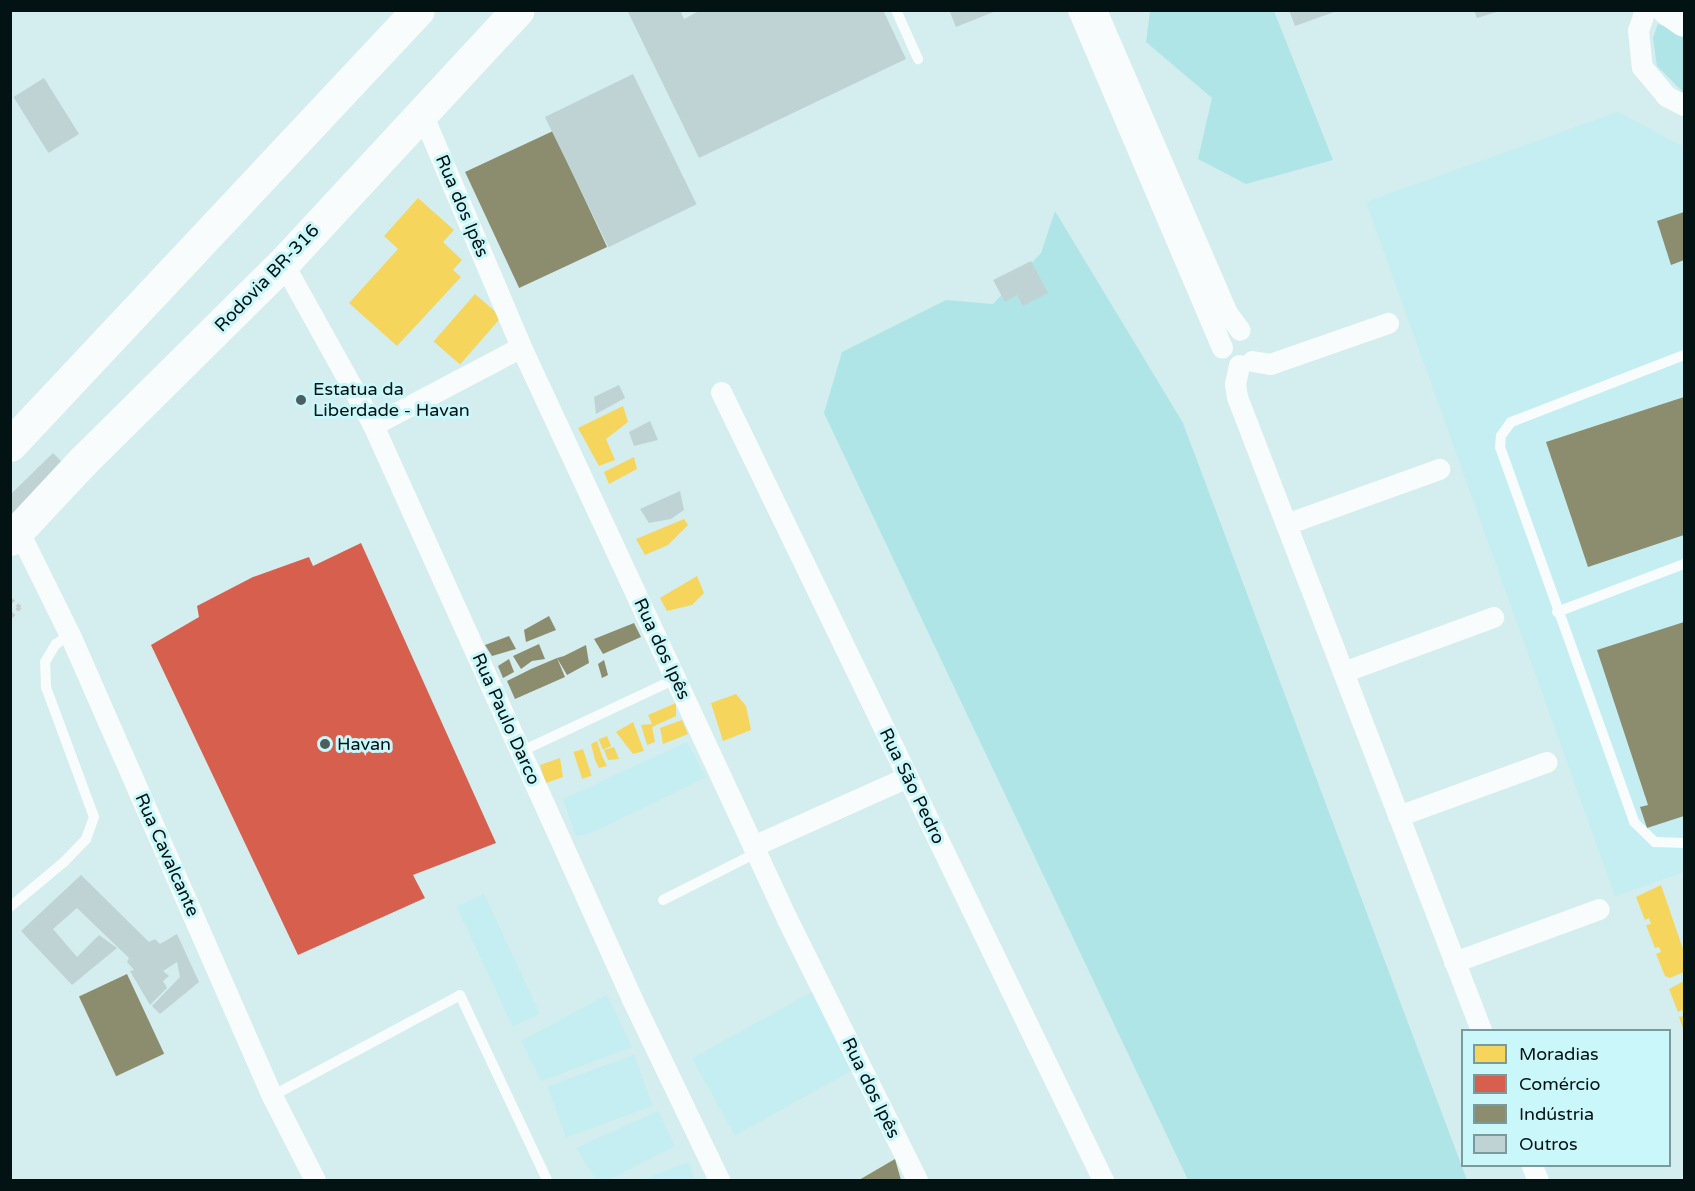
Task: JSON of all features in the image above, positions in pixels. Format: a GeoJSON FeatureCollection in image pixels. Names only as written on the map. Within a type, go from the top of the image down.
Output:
{"type":"FeatureCollection","features":[{"type":"Feature","properties":{"kind":"highway"},"geometry":{"type":"LineString","coordinates":[[10,445],[418,10]]}},
{"type":"Feature","properties":{"kind":"highway","name":"Rodovia BR-316"},"geometry":{"type":"LineString","coordinates":[[14,535],[283,263],[518,10]]}},
{"type":"Feature","properties":{"kind":"main road"},"geometry":{"type":"LineString","coordinates":[[1667,10],[1684,22]]}},
{"type":"Feature","properties":{"kind":"street"},"geometry":{"type":"LineString","coordinates":[[1078,10],[1227,360],[1270,364],[1388,323]]}},
{"type":"Feature","properties":{"kind":"street"},"geometry":{"type":"LineString","coordinates":[[1096,10],[1227,313],[1240,330],[1256,342],[1235,384],[1238,397],[1480,1029]]}},
{"type":"Feature","properties":{"kind":"street"},"geometry":{"type":"LineString","coordinates":[[1646,10],[1638,30],[1642,67],[1666,96],[1684,105]]}},
{"type":"Feature","properties":{"kind":"street","name":"Rua dos Ipês"},"geometry":{"type":"LineString","coordinates":[[422,111],[522,348],[675,679],[754,849],[917,1180]]}},
{"type":"Feature","properties":{"kind":"street","name":"Rua Paulo Darco"},"geometry":{"type":"LineString","coordinates":[[283,263],[373,425],[520,752],[719,1180]]}},
{"type":"Feature","properties":{"kind":"street"},"geometry":{"type":"LineString","coordinates":[[1222,348],[1227,335],[1240,330]]}},
{"type":"Feature","properties":{"kind":"street"},"geometry":{"type":"LineString","coordinates":[[373,425],[522,348]]}},
{"type":"Feature","properties":{"kind":"street","name":"Rua São Pedro"},"geometry":{"type":"LineString","coordinates":[[721,392],[1102,1180]]}},
{"type":"Feature","properties":{"kind":"street"},"geometry":{"type":"LineString","coordinates":[[1286,524],[1439,468]]}},
{"type":"Feature","properties":{"kind":"street","name":"Rua Cavalcante"},"geometry":{"type":"LineString","coordinates":[[14,535],[69,635],[272,1096],[315,1180]]}},
{"type":"Feature","properties":{"kind":"street"},"geometry":{"type":"LineString","coordinates":[[1343,672],[1493,617]]}},
{"type":"Feature","properties":{"kind":"street"},"geometry":{"type":"LineString","coordinates":[[1398,816],[1546,762]]}},
{"type":"Feature","properties":{"kind":"street"},"geometry":{"type":"LineString","coordinates":[[754,849],[907,777]]}},
{"type":"Feature","properties":{"kind":"street"},"geometry":{"type":"LineString","coordinates":[[1454,962],[1599,909]]}},
{"type":"Feature","properties":{"kind":"lane"},"geometry":{"type":"LineString","coordinates":[[896,10],[918,59]]}},
{"type":"Feature","properties":{"kind":"lane"},"geometry":{"type":"LineString","coordinates":[[1684,355],[1511,422],[1501,436],[1500,457],[1634,822],[1655,842],[1684,843]]}},
{"type":"Feature","properties":{"kind":"lane"},"geometry":{"type":"LineString","coordinates":[[1557,612],[1684,564]]}},
{"type":"Feature","properties":{"kind":"lane"},"geometry":{"type":"LineString","coordinates":[[10,907],[64,862],[86,839],[94,817],[46,687],[45,662],[56,644],[69,635]]}},
{"type":"Feature","properties":{"kind":"lane"},"geometry":{"type":"LineString","coordinates":[[520,752],[675,679]]}},
{"type":"Feature","properties":{"kind":"lane"},"geometry":{"type":"LineString","coordinates":[[663,900],[754,849]]}},
{"type":"Feature","properties":{"kind":"lane"},"geometry":{"type":"LineString","coordinates":[[272,1096],[460,995],[547,1180]]}},
{"type":"Feature","properties":{"kind":"path"},"geometry":{"type":"LineString","coordinates":[[10,598],[20,607],[10,618]]}},
{"type":"Feature","properties":{"kind":"shaded area"},"geometry":{"type":"Polygon","coordinates":[[[1150,11],[1274,11],[1333,160],[1246,184],[1198,159],[1212,98],[1146,42],[1150,11]]]}},
{"type":"Feature","properties":{"kind":"shaded area"},"geometry":{"type":"Polygon","coordinates":[[[1658,24],[1684,34],[1684,93],[1657,66],[1653,38],[1658,24]]]}},
{"type":"Feature","properties":{"kind":"shaded area"},"geometry":{"type":"Polygon","coordinates":[[[1618,112],[1684,147],[1684,872],[1615,896],[1366,202],[1618,112]]]}},
{"type":"Feature","properties":{"kind":"shaded area"},"geometry":{"type":"Polygon","coordinates":[[[1055,211],[1183,423],[1467,1180],[1188,1180],[824,413],[842,352],[946,300],[993,304],[1041,253],[1055,211]]]}},
{"type":"Feature","properties":{"kind":"shaded area"},"geometry":{"type":"Polygon","coordinates":[[[687,742],[706,777],[591,833],[576,836],[563,799],[687,742]]]}},
{"type":"Feature","properties":{"kind":"shaded area"},"geometry":{"type":"Polygon","coordinates":[[[484,894],[540,1014],[513,1026],[457,907],[484,894]]]}},
{"type":"Feature","properties":{"kind":"shaded area"},"geometry":{"type":"Polygon","coordinates":[[[812,992],[855,1069],[735,1135],[692,1058],[812,992]]]}},
{"type":"Feature","properties":{"kind":"shaded area"},"geometry":{"type":"Polygon","coordinates":[[[607,995],[632,1047],[541,1081],[521,1041],[607,995]]]}},
{"type":"Feature","properties":{"kind":"shaded area"},"geometry":{"type":"Polygon","coordinates":[[[634,1055],[652,1106],[566,1137],[548,1086],[634,1055]]]}},
{"type":"Feature","properties":{"kind":"shaded area"},"geometry":{"type":"Polygon","coordinates":[[[658,1111],[675,1146],[608,1180],[596,1180],[576,1148],[658,1111]]]}},
{"type":"Feature","properties":{"kind":"shaded area"},"geometry":{"type":"Polygon","coordinates":[[[688,1162],[695,1180],[643,1180],[688,1162]]]}},
{"type":"Feature","properties":{"kind":"building: Moradias"},"geometry":{"type":"Polygon","coordinates":[[[418,198],[454,230],[443,242],[462,260],[453,270],[461,277],[397,346],[349,303],[398,249],[384,236],[418,198]]]}},
{"type":"Feature","properties":{"kind":"building: Moradias"},"geometry":{"type":"Polygon","coordinates":[[[475,294],[501,317],[460,365],[434,342],[475,294]]]}},
{"type":"Feature","properties":{"kind":"building: Moradias"},"geometry":{"type":"Polygon","coordinates":[[[623,406],[628,422],[606,439],[615,460],[599,466],[578,428],[623,406]]]}},
{"type":"Feature","properties":{"kind":"building: Moradias"},"geometry":{"type":"Polygon","coordinates":[[[634,457],[637,469],[609,484],[604,472],[634,457]]]}},
{"type":"Feature","properties":{"kind":"building: Moradias"},"geometry":{"type":"Polygon","coordinates":[[[684,519],[688,525],[668,545],[645,555],[636,539],[684,519]]]}},
{"type":"Feature","properties":{"kind":"building: Moradias"},"geometry":{"type":"Polygon","coordinates":[[[697,576],[704,593],[692,605],[667,611],[660,598],[697,576]]]}},
{"type":"Feature","properties":{"kind":"building: Moradias"},"geometry":{"type":"Polygon","coordinates":[[[736,694],[746,706],[751,730],[723,741],[711,703],[736,694]]]}},
{"type":"Feature","properties":{"kind":"building: Moradias"},"geometry":{"type":"Polygon","coordinates":[[[676,703],[676,716],[652,727],[655,742],[647,745],[641,725],[652,724],[648,715],[676,703]]]}},
{"type":"Feature","properties":{"kind":"building: Moradias"},"geometry":{"type":"Polygon","coordinates":[[[682,720],[688,734],[663,744],[660,728],[682,720]]]}},
{"type":"Feature","properties":{"kind":"building: Moradias"},"geometry":{"type":"Polygon","coordinates":[[[633,722],[644,751],[633,754],[616,732],[633,722]]]}},
{"type":"Feature","properties":{"kind":"building: Moradias"},"geometry":{"type":"Polygon","coordinates":[[[607,736],[611,746],[603,750],[599,739],[607,736]]]}},
{"type":"Feature","properties":{"kind":"building: Moradias"},"geometry":{"type":"Polygon","coordinates":[[[597,741],[607,766],[599,768],[591,744],[597,741]]]}},
{"type":"Feature","properties":{"kind":"building: Moradias"},"geometry":{"type":"Polygon","coordinates":[[[614,747],[619,759],[608,760],[604,750],[614,747]]]}},
{"type":"Feature","properties":{"kind":"building: Moradias"},"geometry":{"type":"Polygon","coordinates":[[[583,749],[592,776],[582,779],[573,752],[583,749]]]}},
{"type":"Feature","properties":{"kind":"building: Moradias"},"geometry":{"type":"Polygon","coordinates":[[[560,758],[563,777],[546,783],[540,765],[560,758]]]}},
{"type":"Feature","properties":{"kind":"building: Moradias"},"geometry":{"type":"Polygon","coordinates":[[[1661,885],[1684,952],[1684,972],[1670,978],[1665,976],[1656,954],[1661,952],[1659,947],[1655,948],[1646,925],[1651,924],[1649,918],[1645,920],[1636,897],[1661,885]]]}},
{"type":"Feature","properties":{"kind":"building: Moradias"},"geometry":{"type":"Polygon","coordinates":[[[1684,981],[1684,1016],[1682,1010],[1678,1012],[1669,989],[1684,981]]]}},
{"type":"Feature","properties":{"kind":"building: Moradias"},"geometry":{"type":"Polygon","coordinates":[[[1684,1016],[1684,1031],[1679,1017],[1684,1016]]]}},
{"type":"Feature","properties":{"kind":"building: Comércio","name":"Havan"},"geometry":{"type":"Polygon","coordinates":[[[361,543],[496,843],[413,875],[425,898],[298,955],[151,645],[199,617],[197,606],[253,577],[309,557],[313,566],[361,543]]]}},
{"type":"Feature","properties":{"kind":"building: Indústria"},"geometry":{"type":"Polygon","coordinates":[[[553,131],[607,247],[519,288],[465,172],[553,131]]]}},
{"type":"Feature","properties":{"kind":"building: Indústria"},"geometry":{"type":"Polygon","coordinates":[[[1684,212],[1684,260],[1671,265],[1657,221],[1684,212]]]}},
{"type":"Feature","properties":{"kind":"building: Indústria"},"geometry":{"type":"Polygon","coordinates":[[[1684,397],[1684,535],[1588,567],[1546,442],[1684,397]]]}},
{"type":"Feature","properties":{"kind":"building: Indústria"},"geometry":{"type":"Polygon","coordinates":[[[549,616],[556,630],[526,642],[524,630],[549,616]]]}},
{"type":"Feature","properties":{"kind":"building: Indústria"},"geometry":{"type":"Polygon","coordinates":[[[1684,622],[1684,816],[1647,828],[1640,807],[1648,805],[1597,650],[1684,622]]]}},
{"type":"Feature","properties":{"kind":"building: Indústria"},"geometry":{"type":"Polygon","coordinates":[[[634,623],[641,637],[603,654],[594,639],[634,623]]]}},
{"type":"Feature","properties":{"kind":"building: Indústria"},"geometry":{"type":"Polygon","coordinates":[[[509,636],[516,649],[492,656],[485,645],[509,636]]]}},
{"type":"Feature","properties":{"kind":"building: Indústria"},"geometry":{"type":"Polygon","coordinates":[[[539,644],[545,659],[532,661],[521,669],[513,656],[539,644]]]}},
{"type":"Feature","properties":{"kind":"building: Indústria"},"geometry":{"type":"Polygon","coordinates":[[[586,645],[589,663],[567,675],[557,658],[586,645]]]}},
{"type":"Feature","properties":{"kind":"building: Indústria"},"geometry":{"type":"Polygon","coordinates":[[[557,658],[565,677],[515,699],[507,681],[557,658]]]}},
{"type":"Feature","properties":{"kind":"building: Indústria"},"geometry":{"type":"Polygon","coordinates":[[[509,659],[514,672],[503,678],[498,666],[509,659]]]}},
{"type":"Feature","properties":{"kind":"building: Indústria"},"geometry":{"type":"Polygon","coordinates":[[[604,660],[608,675],[602,678],[598,664],[604,660]]]}},
{"type":"Feature","properties":{"kind":"building: Indústria"},"geometry":{"type":"Polygon","coordinates":[[[127,974],[164,1054],[116,1076],[79,996],[127,974]]]}},
{"type":"Feature","properties":{"kind":"building: Indústria"},"geometry":{"type":"Polygon","coordinates":[[[895,1159],[901,1180],[859,1180],[895,1159]]]}},
{"type":"Feature","properties":{"kind":"building: Outros"},"geometry":{"type":"Polygon","coordinates":[[[627,10],[680,10],[684,19],[701,10],[883,10],[906,59],[699,158],[627,10]]]}},
{"type":"Feature","properties":{"kind":"building: Outros"},"geometry":{"type":"Polygon","coordinates":[[[949,10],[996,10],[996,11],[956,27],[949,10]]]}},
{"type":"Feature","properties":{"kind":"building: Outros"},"geometry":{"type":"Polygon","coordinates":[[[1289,10],[1337,10],[1337,11],[1295,26],[1289,10]]]}},
{"type":"Feature","properties":{"kind":"building: Outros"},"geometry":{"type":"Polygon","coordinates":[[[1474,10],[1500,10],[1500,11],[1477,18],[1474,10]]]}},
{"type":"Feature","properties":{"kind":"building: Outros"},"geometry":{"type":"Polygon","coordinates":[[[633,74],[697,204],[608,247],[545,117],[633,74]]]}},
{"type":"Feature","properties":{"kind":"building: Outros"},"geometry":{"type":"Polygon","coordinates":[[[44,78],[79,134],[48,153],[13,97],[44,78]]]}},
{"type":"Feature","properties":{"kind":"building: Outros"},"geometry":{"type":"Polygon","coordinates":[[[1031,261],[1048,293],[1023,306],[1017,295],[1005,302],[993,280],[1031,261]]]}},
{"type":"Feature","properties":{"kind":"building: Outros"},"geometry":{"type":"Polygon","coordinates":[[[619,385],[625,398],[596,414],[594,397],[619,385]]]}},
{"type":"Feature","properties":{"kind":"building: Outros"},"geometry":{"type":"Polygon","coordinates":[[[650,421],[658,440],[634,446],[629,432],[650,421]]]}},
{"type":"Feature","properties":{"kind":"building: Outros"},"geometry":{"type":"Polygon","coordinates":[[[53,453],[69,469],[10,528],[10,495],[53,453]]]}},
{"type":"Feature","properties":{"kind":"building: Outros"},"geometry":{"type":"Polygon","coordinates":[[[680,491],[684,510],[671,519],[649,523],[640,509],[680,491]]]}},
{"type":"Feature","properties":{"kind":"building: Outros"},"geometry":{"type":"Polygon","coordinates":[[[81,875],[149,942],[155,939],[160,944],[177,934],[199,982],[160,1014],[152,1006],[180,977],[177,962],[163,971],[169,976],[163,981],[167,988],[150,1005],[130,971],[134,970],[127,962],[129,958],[77,908],[53,929],[77,957],[99,935],[117,948],[72,985],[21,931],[81,875]]]}},
{"type":"Feature","properties":{"kind":"place","name":"Estatua da Liberdade - Havan"},"geometry":{"type":"Point","coordinates":[301,400]}},
{"type":"Feature","properties":{"kind":"place","name":"Havan"},"geometry":{"type":"Point","coordinates":[325,744]}}]}
